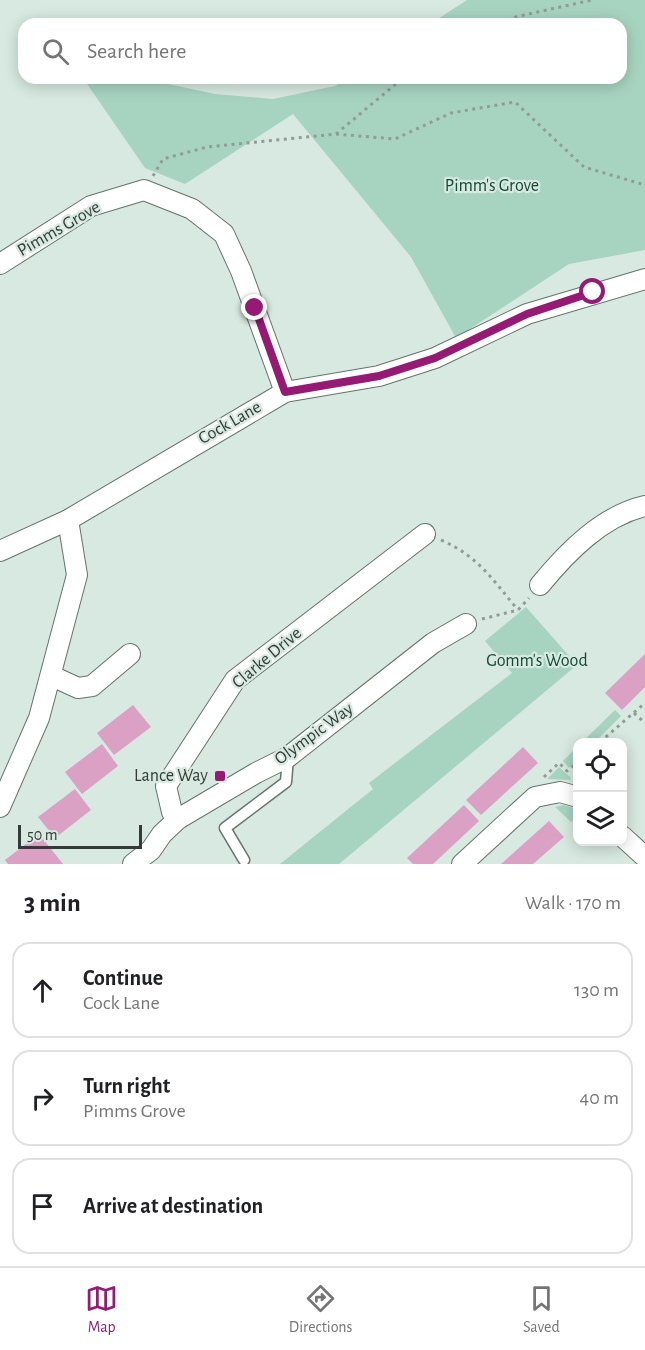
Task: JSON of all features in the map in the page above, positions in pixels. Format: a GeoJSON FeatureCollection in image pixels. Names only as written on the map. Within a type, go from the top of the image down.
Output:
{"type":"FeatureCollection","features":[{"type":"Feature","properties":{"kind":"street","name":"Pimms Grove"},"geometry":{"type":"LineString","coordinates":[[0,264],[91,207],[144,190]]}},
{"type":"Feature","properties":{"kind":"street"},"geometry":{"type":"LineString","coordinates":[[144,190],[192,209],[224,234],[242,271],[285,392]]}},
{"type":"Feature","properties":{"kind":"street","name":"Cock Lane"},"geometry":{"type":"LineString","coordinates":[[0,551],[68,520],[285,392],[359,380],[426,361],[527,314],[645,279]]}},
{"type":"Feature","properties":{"kind":"street"},"geometry":{"type":"LineString","coordinates":[[540,585],[566,555],[593,532],[623,514],[645,506]]}},
{"type":"Feature","properties":{"kind":"street"},"geometry":{"type":"LineString","coordinates":[[0,807],[39,718],[77,575],[68,520]]}},
{"type":"Feature","properties":{"kind":"street","name":"Clarke Drive"},"geometry":{"type":"LineString","coordinates":[[178,819],[172,812],[166,786],[235,680],[425,534]]}},
{"type":"Feature","properties":{"kind":"street","name":"Olympic Way"},"geometry":{"type":"LineString","coordinates":[[133,864],[151,850],[162,834],[178,819],[256,773],[288,758],[433,643],[466,624]]}},
{"type":"Feature","properties":{"kind":"street"},"geometry":{"type":"LineString","coordinates":[[52,676],[78,688],[92,686],[130,654]]}},
{"type":"Feature","properties":{"kind":"street"},"geometry":{"type":"LineString","coordinates":[[462,864],[535,797],[560,792],[573,796]]}},
{"type":"Feature","properties":{"kind":"street"},"geometry":{"type":"LineString","coordinates":[[627,841],[645,857]]}},
{"type":"Feature","properties":{"kind":"lane"},"geometry":{"type":"LineString","coordinates":[[244,860],[225,828],[286,782],[288,758]]}},
{"type":"Feature","properties":{"kind":"path"},"geometry":{"type":"LineString","coordinates":[[513,18],[592,0]]}},
{"type":"Feature","properties":{"kind":"path"},"geometry":{"type":"LineString","coordinates":[[336,134],[396,84]]}},
{"type":"Feature","properties":{"kind":"path"},"geometry":{"type":"LineString","coordinates":[[144,190],[164,159],[207,147],[336,134],[395,139],[451,113],[515,102],[584,167],[645,185]]}},
{"type":"Feature","properties":{"kind":"path"},"geometry":{"type":"LineString","coordinates":[[425,534],[458,547],[490,573],[518,610]]}},
{"type":"Feature","properties":{"kind":"path"},"geometry":{"type":"LineString","coordinates":[[466,624],[518,610],[540,585]]}},
{"type":"Feature","properties":{"kind":"path"},"geometry":{"type":"LineString","coordinates":[[605,738],[645,703]]}},
{"type":"Feature","properties":{"kind":"path"},"geometry":{"type":"LineString","coordinates":[[634,713],[645,723]]}},
{"type":"Feature","properties":{"kind":"green space","name":"Pimm's Grove"},"geometry":{"type":"Polygon","coordinates":[[[467,0],[645,0],[645,250],[569,264],[456,338],[411,257],[293,114],[185,184],[145,168],[87,84],[168,84],[215,94],[273,99],[338,84],[627,84],[627,18],[439,18],[467,0]]]}},
{"type":"Feature","properties":{"kind":"green space","name":"Gomm's Wood"},"geometry":{"type":"Polygon","coordinates":[[[526,607],[577,665],[339,864],[280,864],[373,789],[369,783],[512,673],[485,641],[526,607]]]}},
{"type":"Feature","properties":{"kind":"green space"},"geometry":{"type":"Polygon","coordinates":[[[615,710],[621,716],[599,738],[586,738],[615,710]]]}},
{"type":"Feature","properties":{"kind":"green space"},"geometry":{"type":"Polygon","coordinates":[[[573,751],[573,764],[569,768],[563,761],[573,751]]]}},
{"type":"Feature","properties":{"kind":"green space"},"geometry":{"type":"Polygon","coordinates":[[[559,767],[571,778],[570,780],[547,779],[559,767]]]}},
{"type":"Feature","properties":{"kind":"green space"},"geometry":{"type":"Polygon","coordinates":[[[563,805],[573,808],[573,820],[571,822],[555,807],[563,805]]]}},
{"type":"Feature","properties":{"kind":"building"},"geometry":{"type":"Polygon","coordinates":[[[645,654],[645,687],[622,710],[605,693],[645,654]]]}},
{"type":"Feature","properties":{"kind":"building"},"geometry":{"type":"Polygon","coordinates":[[[133,705],[151,727],[114,755],[97,733],[133,705]]]}},
{"type":"Feature","properties":{"kind":"building"},"geometry":{"type":"Polygon","coordinates":[[[102,744],[118,766],[82,794],[65,772],[102,744]]]}},
{"type":"Feature","properties":{"kind":"building"},"geometry":{"type":"Polygon","coordinates":[[[523,747],[538,763],[481,815],[466,800],[523,747]]]}},
{"type":"Feature","properties":{"kind":"building"},"geometry":{"type":"Polygon","coordinates":[[[75,789],[91,810],[55,838],[38,817],[75,789]]]}},
{"type":"Feature","properties":{"kind":"building"},"geometry":{"type":"Polygon","coordinates":[[[464,805],[479,821],[433,864],[413,864],[407,858],[464,805]]]}},
{"type":"Feature","properties":{"kind":"building"},"geometry":{"type":"Polygon","coordinates":[[[549,821],[564,837],[533,864],[501,864],[549,821]]]}},
{"type":"Feature","properties":{"kind":"building"},"geometry":{"type":"Polygon","coordinates":[[[39,834],[63,864],[8,864],[5,860],[39,834]]]}},
{"type":"Feature","properties":{"kind":"place","name":"Lance Way"},"geometry":{"type":"Point","coordinates":[220,776]}},
{"type":"Feature","properties":{"kind":"route"},"geometry":{"type":"LineString","coordinates":[[255,308],[285,392],[379,376],[435,358],[527,314],[593,292]]}}]}
